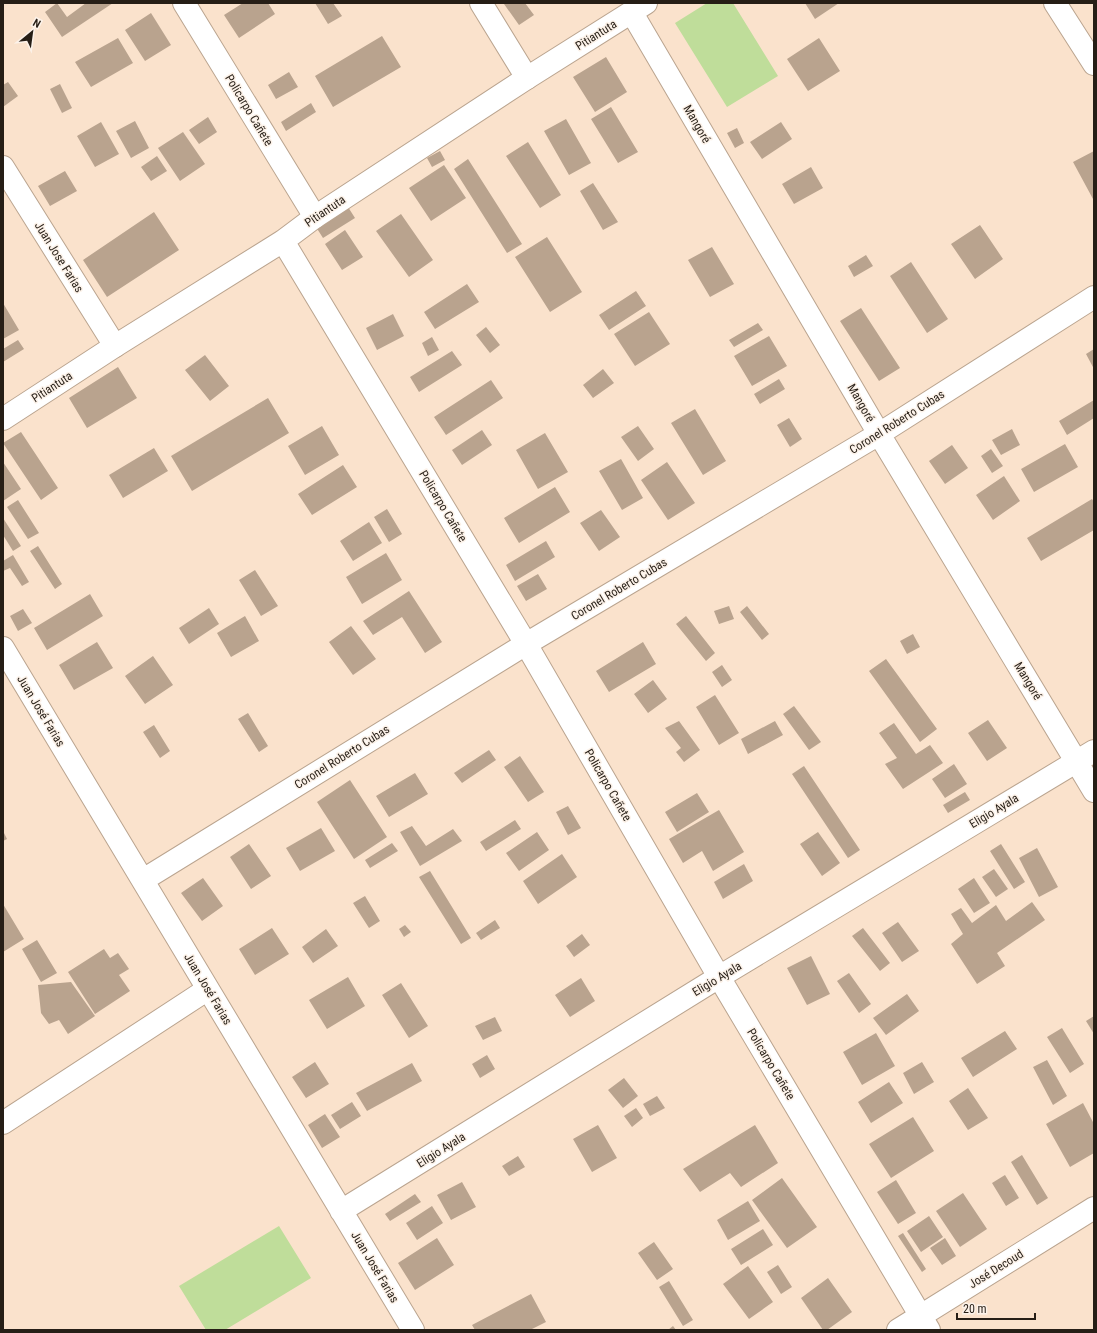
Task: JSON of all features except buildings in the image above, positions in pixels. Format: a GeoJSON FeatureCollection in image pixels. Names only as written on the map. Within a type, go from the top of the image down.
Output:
{"type":"FeatureCollection","features":[{"type":"Feature","properties":{"kind":"street","name":"Policarpo Cañete"},"geometry":{"type":"LineString","coordinates":[[184,3],[314,217]]}},
{"type":"Feature","properties":{"kind":"street"},"geometry":{"type":"LineString","coordinates":[[481,3],[527,78]]}},
{"type":"Feature","properties":{"kind":"street"},"geometry":{"type":"LineString","coordinates":[[1055,3],[1094,64]]}},
{"type":"Feature","properties":{"kind":"street","name":"Pitiantuta"},"geometry":{"type":"LineString","coordinates":[[3,419],[115,346],[283,241],[314,217],[527,78],[639,8]]}},
{"type":"Feature","properties":{"kind":"street","name":"Mangoré"},"geometry":{"type":"LineString","coordinates":[[639,8],[879,434],[1085,756],[1094,792]]}},
{"type":"Feature","properties":{"kind":"street","name":"Juan Jose Farias"},"geometry":{"type":"LineString","coordinates":[[3,167],[115,346]]}},
{"type":"Feature","properties":{"kind":"street","name":"Policarpo Cañete"},"geometry":{"type":"LineString","coordinates":[[283,241],[526,644],[719,978],[925,1323]]}},
{"type":"Feature","properties":{"kind":"street","name":"Coronel Roberto Cubas"},"geometry":{"type":"LineString","coordinates":[[143,880],[526,644],[879,434],[1094,297]]}},
{"type":"Feature","properties":{"kind":"street","name":"Juan José Farias"},"geometry":{"type":"LineString","coordinates":[[3,648],[413,1330]]}},
{"type":"Feature","properties":{"kind":"street","name":"Eligio Ayala"},"geometry":{"type":"LineString","coordinates":[[341,1211],[719,978],[1085,756]]}},
{"type":"Feature","properties":{"kind":"street"},"geometry":{"type":"LineString","coordinates":[[3,1123],[208,989]]}},
{"type":"Feature","properties":{"kind":"street","name":"José Decoud"},"geometry":{"type":"LineString","coordinates":[[898,1330],[925,1323],[1094,1208]]}},
{"type":"Feature","properties":{"kind":"green space"},"geometry":{"type":"Polygon","coordinates":[[[707,3],[733,3],[778,76],[727,107],[675,23],[707,3]]]}},
{"type":"Feature","properties":{"kind":"green space"},"geometry":{"type":"Polygon","coordinates":[[[279,1226],[311,1278],[225,1330],[206,1330],[179,1286],[279,1226]]]}}]}
